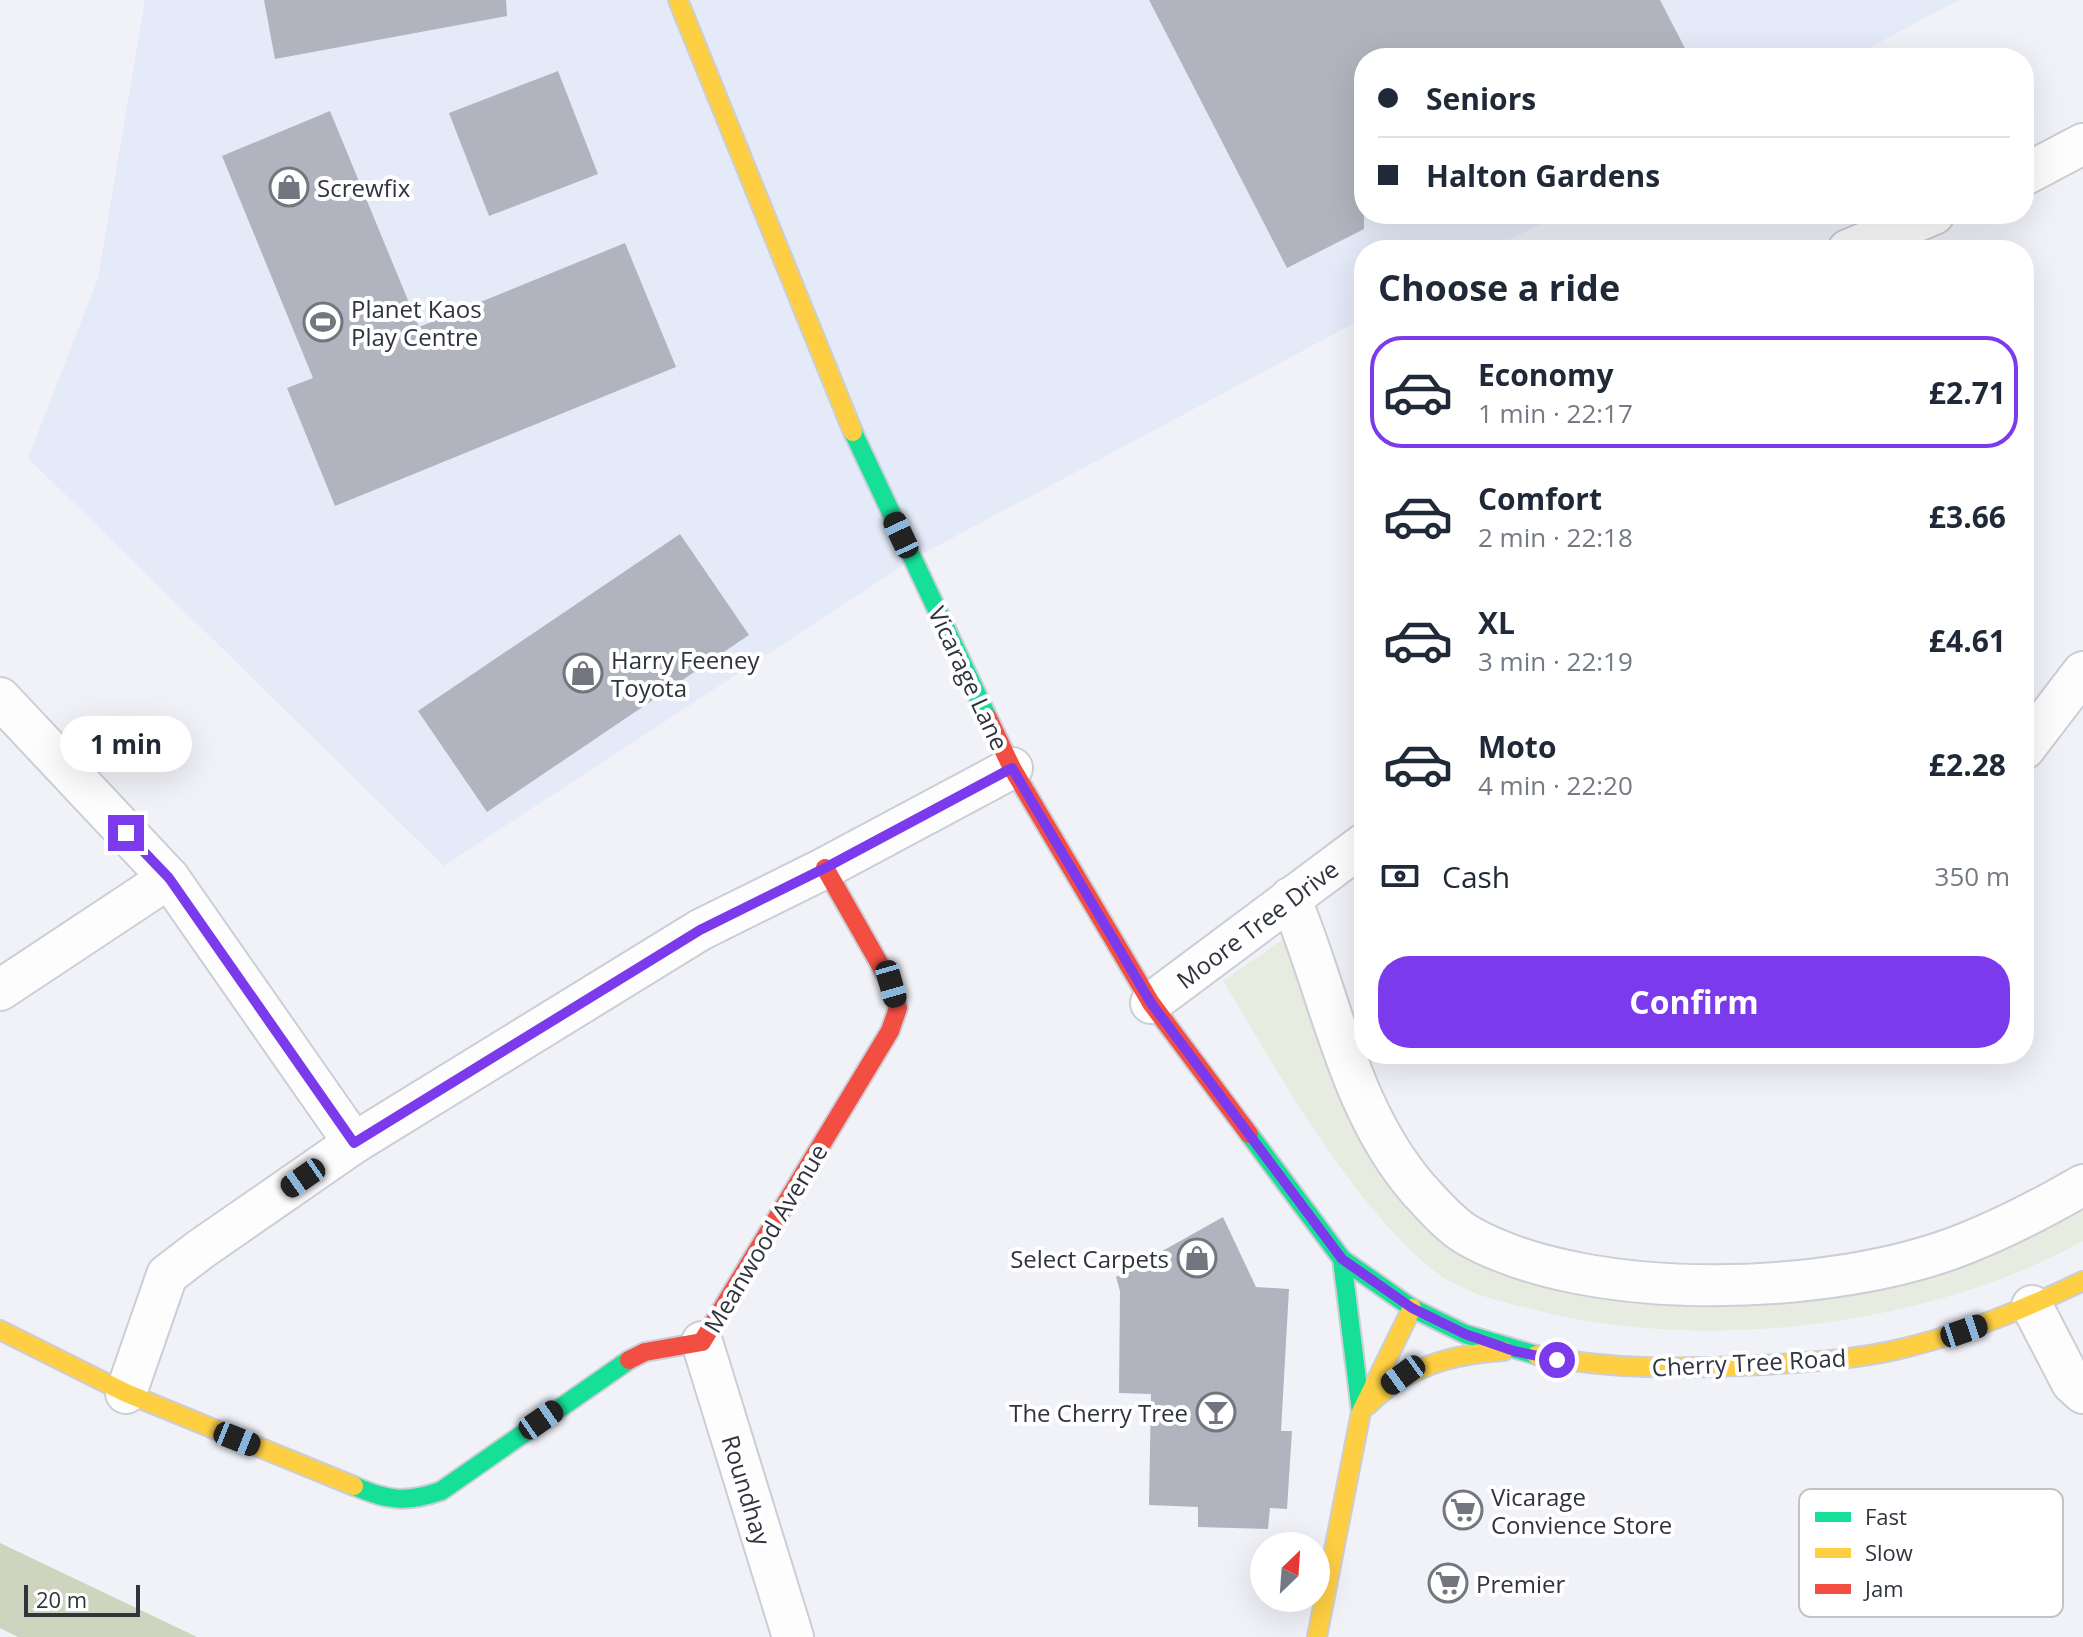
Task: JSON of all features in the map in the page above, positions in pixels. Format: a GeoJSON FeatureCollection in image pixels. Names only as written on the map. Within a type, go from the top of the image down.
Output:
{"type":"FeatureCollection","features":[{"type":"Feature","properties":{"kind":"street","name":"Vicarage Lane"},"geometry":{"type":"LineString","coordinates":[[681,1],[770,235],[855,437],[1012,768],[1151,1003],[1342,1259],[1412,1308]]}},
{"type":"Feature","properties":{"kind":"street"},"geometry":{"type":"LineString","coordinates":[[2034,170],[2083,144]]}},
{"type":"Feature","properties":{"kind":"street"},"geometry":{"type":"LineString","coordinates":[[1872,240],[1910,224]]}},
{"type":"Feature","properties":{"kind":"street"},"geometry":{"type":"LineString","coordinates":[[2034,736],[2083,672]]}},
{"type":"Feature","properties":{"kind":"street"},"geometry":{"type":"LineString","coordinates":[[0,698],[169,878],[354,1143]]}},
{"type":"Feature","properties":{"kind":"street"},"geometry":{"type":"LineString","coordinates":[[126,1393],[167,1275],[354,1143],[700,930],[825,868],[1012,768]]}},
{"type":"Feature","properties":{"kind":"street","name":"Moore Tree Drive"},"geometry":{"type":"LineString","coordinates":[[1151,1003],[1354,851]]}},
{"type":"Feature","properties":{"kind":"street","name":"Meanwood Avenue"},"geometry":{"type":"LineString","coordinates":[[0,1330],[126,1393],[377,1496],[412,1501],[441,1491],[616,1366],[645,1352],[702,1342],[890,1031],[898,1008],[891,984],[825,868]]}},
{"type":"Feature","properties":{"kind":"street"},"geometry":{"type":"LineString","coordinates":[[0,990],[169,878]]}},
{"type":"Feature","properties":{"kind":"street"},"geometry":{"type":"LineString","coordinates":[[1290,898],[1367,1112],[1418,1189],[1464,1233],[1523,1260],[1601,1277],[1707,1284],[1795,1282],[1879,1268],[1962,1245],[2083,1185]]}},
{"type":"Feature","properties":{"kind":"street"},"geometry":{"type":"LineString","coordinates":[[1342,1259],[1361,1412]]}},
{"type":"Feature","properties":{"kind":"street","name":"Cherry Tree Road"},"geometry":{"type":"LineString","coordinates":[[1412,1308],[1465,1334],[1514,1351],[1579,1364],[1671,1370],[1833,1361],[1901,1349],[2032,1306],[2083,1281]]}},
{"type":"Feature","properties":{"kind":"street"},"geometry":{"type":"LineString","coordinates":[[2032,1306],[2072,1383],[2083,1393]]}},
{"type":"Feature","properties":{"kind":"street"},"geometry":{"type":"LineString","coordinates":[[1317,1637],[1361,1412],[1412,1308]]}},
{"type":"Feature","properties":{"kind":"street","name":"Roundhay"},"geometry":{"type":"LineString","coordinates":[[702,1342],[793,1637]]}},
{"type":"Feature","properties":{"kind":"street"},"geometry":{"type":"LineString","coordinates":[[1361,1412],[1379,1392],[1403,1375],[1444,1358],[1468,1352],[1514,1351]]}},
{"type":"Feature","properties":{"kind":"shaded area"},"geometry":{"type":"Polygon","coordinates":[[[145,0],[1959,0],[1869,48],[1354,48],[1354,224],[1540,224],[1510,240],[1354,240],[1354,323],[913,559],[444,866],[28,458],[98,278],[145,0]]]}},
{"type":"Feature","properties":{"kind":"shaded area"},"geometry":{"type":"Polygon","coordinates":[[[1302,926],[1367,1112],[1492,1248],[1795,1282],[2083,1185],[2083,1241],[2022,1270],[1955,1294],[1885,1312],[1813,1324],[1740,1330],[1668,1329],[1597,1323],[1509,1304],[1466,1289],[1446,1279],[1416,1255],[1388,1227],[1351,1181],[1293,1098],[1223,981],[1302,926]]]}},
{"type":"Feature","properties":{"kind":"green space"},"geometry":{"type":"Polygon","coordinates":[[[0,1543],[197,1637],[18,1637],[0,1628],[0,1543]]]}},
{"type":"Feature","properties":{"kind":"building"},"geometry":{"type":"Polygon","coordinates":[[[264,0],[506,0],[507,16],[275,59],[264,0]]]}},
{"type":"Feature","properties":{"kind":"building"},"geometry":{"type":"Polygon","coordinates":[[[1149,0],[1660,0],[1685,48],[1354,48],[1354,224],[1364,224],[1364,229],[1287,268],[1149,0]]]}},
{"type":"Feature","properties":{"kind":"building"},"geometry":{"type":"Polygon","coordinates":[[[558,71],[598,174],[489,216],[449,113],[558,71]]]}},
{"type":"Feature","properties":{"kind":"building"},"geometry":{"type":"Polygon","coordinates":[[[330,111],[419,327],[625,243],[676,367],[335,506],[287,388],[313,378],[222,156],[330,111]]]}},
{"type":"Feature","properties":{"kind":"building","name":"Harry Feeney Toyota"},"geometry":{"type":"Polygon","coordinates":[[[680,534],[749,635],[487,812],[418,711],[680,534]]]}},
{"type":"Feature","properties":{"kind":"building","name":"The Cherry Tree"},"geometry":{"type":"Polygon","coordinates":[[[1223,1217],[1256,1287],[1289,1289],[1281,1431],[1292,1431],[1287,1509],[1270,1508],[1268,1529],[1198,1527],[1198,1507],[1149,1505],[1151,1394],[1119,1393],[1120,1291],[1116,1277],[1223,1217]]]}},
{"type":"Feature","properties":{"kind":"traffic: fast"},"geometry":{"type":"LineString","coordinates":[[853,432],[988,718]]}},
{"type":"Feature","properties":{"kind":"traffic: fast"},"geometry":{"type":"LineString","coordinates":[[1249,1134],[1342,1259],[1412,1308],[1465,1334],[1536,1355]]}},
{"type":"Feature","properties":{"kind":"traffic: fast"},"geometry":{"type":"LineString","coordinates":[[1342,1259],[1361,1412]]}},
{"type":"Feature","properties":{"kind":"traffic: fast"},"geometry":{"type":"LineString","coordinates":[[354,1486],[397,1499],[441,1491],[629,1360]]}},
{"type":"Feature","properties":{"kind":"traffic: slow"},"geometry":{"type":"LineString","coordinates":[[678,0],[853,432]]}},
{"type":"Feature","properties":{"kind":"traffic: slow"},"geometry":{"type":"LineString","coordinates":[[1536,1355],[1620,1366],[1676,1368],[1848,1358],[1883,1353],[1947,1336],[2016,1311],[2083,1281]]}},
{"type":"Feature","properties":{"kind":"traffic: slow"},"geometry":{"type":"LineString","coordinates":[[1317,1637],[1361,1412],[1412,1308]]}},
{"type":"Feature","properties":{"kind":"traffic: slow"},"geometry":{"type":"LineString","coordinates":[[0,1330],[126,1393],[354,1486]]}},
{"type":"Feature","properties":{"kind":"traffic: slow"},"geometry":{"type":"LineString","coordinates":[[1368,1405],[1398,1381],[1431,1365],[1466,1355],[1504,1351]]}},
{"type":"Feature","properties":{"kind":"traffic: jam"},"geometry":{"type":"LineString","coordinates":[[988,718],[1012,768],[1151,1003],[1249,1134]]}},
{"type":"Feature","properties":{"kind":"traffic: jam"},"geometry":{"type":"LineString","coordinates":[[629,1360],[645,1352],[702,1342],[890,1031],[898,1008],[891,984],[825,868]]}},
{"type":"Feature","properties":{"kind":"place","name":"Screwfix"},"geometry":{"type":"Point","coordinates":[289,187]}},
{"type":"Feature","properties":{"kind":"place","name":"Planet Kaos Play Centre"},"geometry":{"type":"Point","coordinates":[323,322]}},
{"type":"Feature","properties":{"kind":"place","name":"Harry Feeney Toyota"},"geometry":{"type":"Point","coordinates":[583,673]}},
{"type":"Feature","properties":{"kind":"place","name":"Select Carpets"},"geometry":{"type":"Point","coordinates":[1197,1258]}},
{"type":"Feature","properties":{"kind":"place","name":"The Cherry Tree"},"geometry":{"type":"Point","coordinates":[1216,1412]}},
{"type":"Feature","properties":{"kind":"place","name":"Vicarage Convience Store"},"geometry":{"type":"Point","coordinates":[1463,1510]}},
{"type":"Feature","properties":{"kind":"place","name":"Premier"},"geometry":{"type":"Point","coordinates":[1448,1583]}},
{"type":"Feature","properties":{"kind":"route"},"geometry":{"type":"LineString","coordinates":[[126,833],[169,878],[354,1143],[700,930],[825,868],[1012,768],[1151,1003],[1342,1259],[1412,1308],[1465,1334],[1514,1351],[1557,1360]]}}]}
